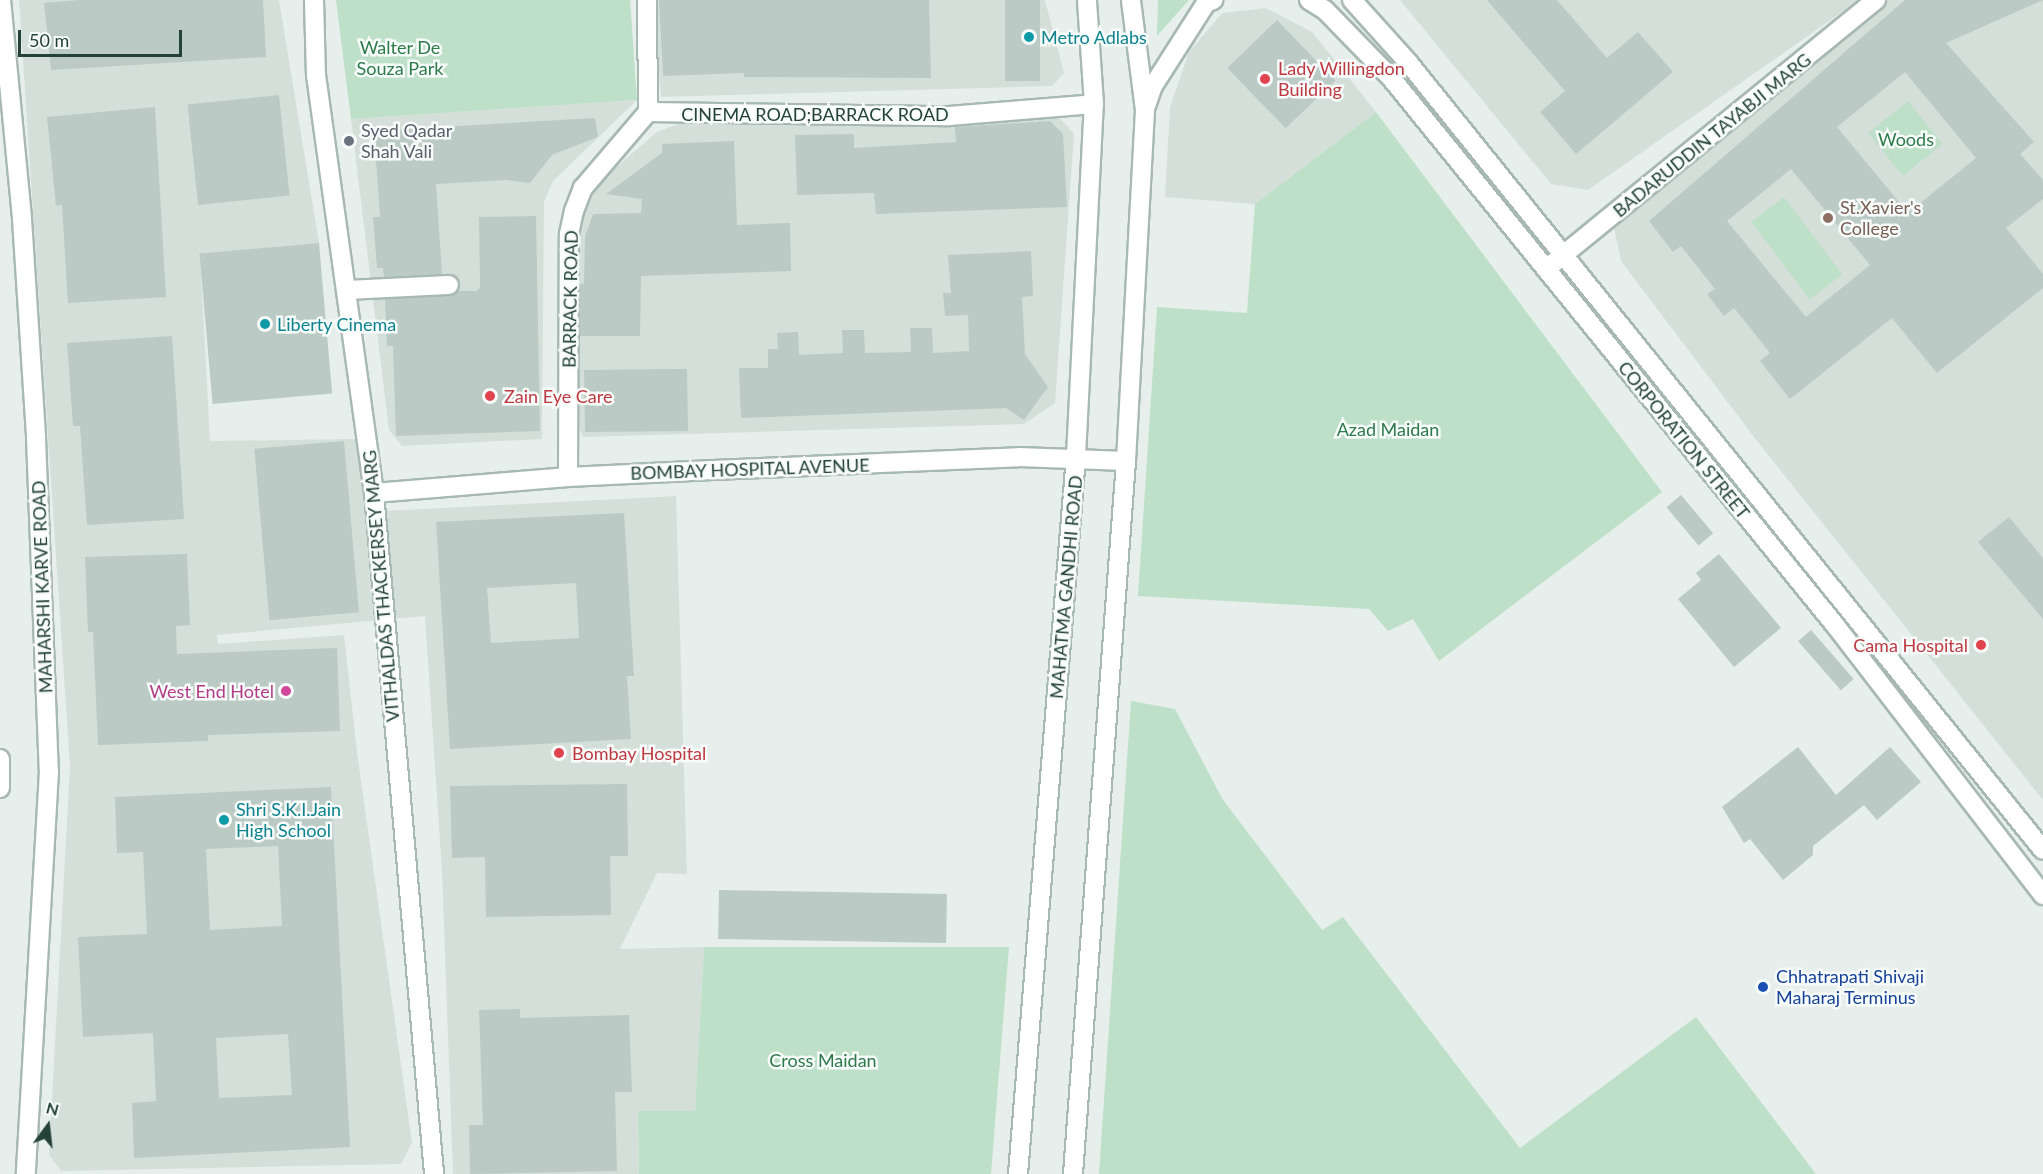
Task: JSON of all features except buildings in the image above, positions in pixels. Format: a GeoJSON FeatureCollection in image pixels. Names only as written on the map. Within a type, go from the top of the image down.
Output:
{"type":"FeatureCollection","features":[{"type":"Feature","properties":{"kind":"main road","name":"MAHARSHI KARVE ROAD"},"geometry":{"type":"LineString","coordinates":[[1,0],[22,219],[36,438],[49,771],[26,1174]]}},
{"type":"Feature","properties":{"kind":"main road","name":"VITHALDAS THACKERSEY MARG"},"geometry":{"type":"LineString","coordinates":[[314,0],[316,75],[374,493],[434,1174]]}},
{"type":"Feature","properties":{"kind":"main road"},"geometry":{"type":"LineString","coordinates":[[648,0],[648,112]]}},
{"type":"Feature","properties":{"kind":"main road","name":"MAHATMA GANDHI ROAD"},"geometry":{"type":"LineString","coordinates":[[1018,1174],[1077,456],[1094,104],[1087,0]]}},
{"type":"Feature","properties":{"kind":"main road"},"geometry":{"type":"LineString","coordinates":[[1073,1174],[1126,461],[1145,110],[1131,0]]}},
{"type":"Feature","properties":{"kind":"main road"},"geometry":{"type":"LineString","coordinates":[[1145,110],[1153,86],[1206,3],[1213,0]]}},
{"type":"Feature","properties":{"kind":"main road","name":"CORPORATION STREET"},"geometry":{"type":"LineString","coordinates":[[1309,0],[1326,10],[1392,79],[1864,661],[2043,895]]}},
{"type":"Feature","properties":{"kind":"main road","name":"CORPORATION STREET"},"geometry":{"type":"LineString","coordinates":[[1352,0],[1407,61],[2043,850]]}},
{"type":"Feature","properties":{"kind":"main road","name":"BADARUDDIN TAYABJI MARG"},"geometry":{"type":"LineString","coordinates":[[1546,270],[1876,0]]}},
{"type":"Feature","properties":{"kind":"main road","name":"CINEMA ROAD;BARRACK ROAD"},"geometry":{"type":"LineString","coordinates":[[648,112],[774,117],[949,116],[1094,104]]}},
{"type":"Feature","properties":{"kind":"main road","name":"BARRACK ROAD"},"geometry":{"type":"LineString","coordinates":[[568,477],[569,234],[574,211],[583,188],[648,112]]}},
{"type":"Feature","properties":{"kind":"main road"},"geometry":{"type":"LineString","coordinates":[[346,290],[449,285]]}},
{"type":"Feature","properties":{"kind":"main road","name":"BOMBAY HOSPITAL AVENUE"},"geometry":{"type":"LineString","coordinates":[[374,493],[568,477],[1077,456],[1126,461]]}},
{"type":"Feature","properties":{"kind":"main road"},"geometry":{"type":"LineString","coordinates":[[0,759],[0,788]]}},
{"type":"Feature","properties":{"kind":"shaded area"},"geometry":{"type":"Polygon","coordinates":[[[19,0],[279,0],[319,243],[200,254],[210,441],[357,439],[365,512],[676,496],[687,874],[657,873],[620,949],[704,947],[695,1111],[638,1111],[639,1174],[453,1174],[442,871],[425,616],[217,635],[218,644],[344,635],[357,752],[412,1143],[401,1164],[61,1171],[49,1155],[70,766],[19,0]]]}},
{"type":"Feature","properties":{"kind":"shaded area"},"geometry":{"type":"Polygon","coordinates":[[[652,0],[1045,0],[1064,73],[1052,86],[661,97],[652,0]]]}},
{"type":"Feature","properties":{"kind":"shaded area"},"geometry":{"type":"Polygon","coordinates":[[[1400,0],[1859,0],[1588,190],[1551,184],[1400,0]]]}},
{"type":"Feature","properties":{"kind":"shaded area"},"geometry":{"type":"Polygon","coordinates":[[[1883,0],[2043,0],[2043,800],[1754,437],[1621,261],[1613,223],[1883,0]]]}},
{"type":"Feature","properties":{"kind":"shaded area","name":"Lady Willingdon Building"},"geometry":{"type":"Polygon","coordinates":[[[1266,8],[1312,32],[1376,112],[1255,204],[1165,197],[1170,107],[1189,52],[1222,13],[1266,8]]]}},
{"type":"Feature","properties":{"kind":"shaded area"},"geometry":{"type":"Polygon","coordinates":[[[637,100],[553,181],[544,202],[542,439],[402,446],[389,430],[351,119],[637,100]]]}},
{"type":"Feature","properties":{"kind":"shaded area"},"geometry":{"type":"Polygon","coordinates":[[[1058,116],[1074,134],[1055,403],[1024,424],[583,437],[576,422],[574,220],[586,193],[657,132],[694,118],[1058,116]]]}},
{"type":"Feature","properties":{"kind":"green space","name":"Walter De Souza Park"},"geometry":{"type":"Polygon","coordinates":[[[336,0],[630,0],[637,100],[351,119],[336,0]]]}},
{"type":"Feature","properties":{"kind":"green space"},"geometry":{"type":"Polygon","coordinates":[[[1158,0],[1189,0],[1157,36],[1158,0]]]}},
{"type":"Feature","properties":{"kind":"green space","name":"Woods"},"geometry":{"type":"Polygon","coordinates":[[[1908,101],[1943,144],[1903,176],[1868,133],[1908,101]]]}},
{"type":"Feature","properties":{"kind":"green space","name":"Azad Maidan"},"geometry":{"type":"Polygon","coordinates":[[[1376,112],[1662,492],[1439,661],[1413,619],[1388,631],[1369,609],[1138,596],[1157,307],[1247,313],[1255,204],[1376,112]]]}},
{"type":"Feature","properties":{"kind":"green space"},"geometry":{"type":"Polygon","coordinates":[[[1784,197],[1842,274],[1810,299],[1751,222],[1784,197]]]}},
{"type":"Feature","properties":{"kind":"green space"},"geometry":{"type":"Polygon","coordinates":[[[1131,701],[1175,709],[1223,800],[1322,930],[1343,917],[1520,1148],[1696,1017],[1816,1174],[1099,1174],[1131,701]]]}},
{"type":"Feature","properties":{"kind":"green space","name":"Cross Maidan"},"geometry":{"type":"Polygon","coordinates":[[[704,947],[1009,947],[991,1174],[639,1174],[638,1111],[695,1111],[704,947]]]}},
{"type":"Feature","properties":{"kind":"place","name":"Metro Adlabs"},"geometry":{"type":"Point","coordinates":[1029,37]}},
{"type":"Feature","properties":{"kind":"place","name":"Lady Willingdon Building"},"geometry":{"type":"Point","coordinates":[1265,79]}},
{"type":"Feature","properties":{"kind":"place","name":"Syed Qadar Shah Vali"},"geometry":{"type":"Point","coordinates":[349,141]}},
{"type":"Feature","properties":{"kind":"place","name":"St.Xavier's College"},"geometry":{"type":"Point","coordinates":[1828,218]}},
{"type":"Feature","properties":{"kind":"place","name":"Liberty Cinema"},"geometry":{"type":"Point","coordinates":[265,324]}},
{"type":"Feature","properties":{"kind":"place","name":"Zain Eye Care"},"geometry":{"type":"Point","coordinates":[490,396]}},
{"type":"Feature","properties":{"kind":"place","name":"Cama Hospital"},"geometry":{"type":"Point","coordinates":[1981,645]}},
{"type":"Feature","properties":{"kind":"place","name":"West End Hotel"},"geometry":{"type":"Point","coordinates":[286,691]}},
{"type":"Feature","properties":{"kind":"place","name":"Bombay Hospital"},"geometry":{"type":"Point","coordinates":[559,753]}},
{"type":"Feature","properties":{"kind":"place","name":"Shri S.K.I.Jain High School"},"geometry":{"type":"Point","coordinates":[224,820]}},
{"type":"Feature","properties":{"kind":"place","name":"Chhatrapati Shivaji Maharaj Terminus"},"geometry":{"type":"Point","coordinates":[1763,987]}}]}
